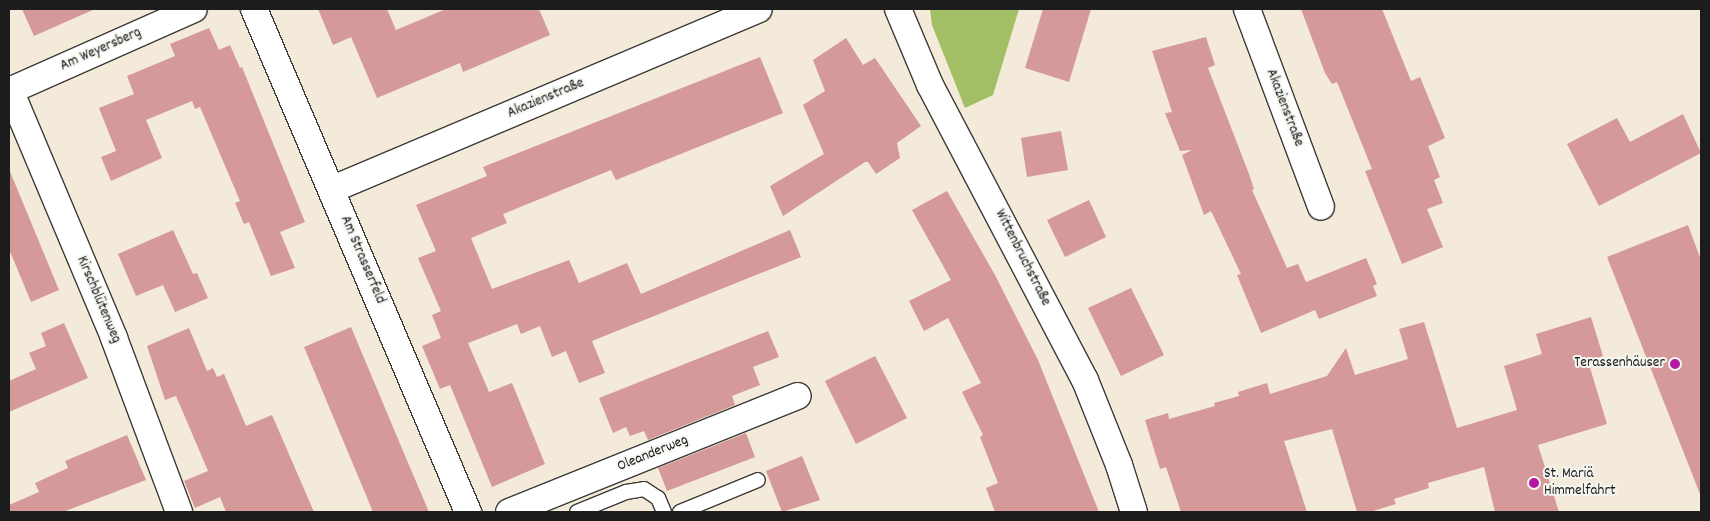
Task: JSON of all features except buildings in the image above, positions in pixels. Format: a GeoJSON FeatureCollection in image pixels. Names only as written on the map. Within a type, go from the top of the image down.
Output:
{"type":"FeatureCollection","features":[{"type":"Feature","properties":{"kind":"street","name":"Am Weyersberg"},"geometry":{"type":"LineString","coordinates":[[9,91],[194,9]]}},
{"type":"Feature","properties":{"kind":"street","name":"Am Strasserfeld"},"geometry":{"type":"LineString","coordinates":[[254,9],[333,189],[468,512]]}},
{"type":"Feature","properties":{"kind":"street","name":"Akazienstraße"},"geometry":{"type":"LineString","coordinates":[[333,189],[759,9]]}},
{"type":"Feature","properties":{"kind":"street","name":"Wittenbruchstraße"},"geometry":{"type":"LineString","coordinates":[[898,9],[930,85],[1085,380],[1119,464],[1134,512]]}},
{"type":"Feature","properties":{"kind":"street","name":"Akazienstraße"},"geometry":{"type":"LineString","coordinates":[[1247,9],[1321,207]]}},
{"type":"Feature","properties":{"kind":"street","name":"Kirschblütenweg"},"geometry":{"type":"LineString","coordinates":[[9,91],[114,338],[179,512]]}},
{"type":"Feature","properties":{"kind":"street","name":"Oleanderweg"},"geometry":{"type":"LineString","coordinates":[[508,512],[798,396]]}},
{"type":"Feature","properties":{"kind":"lane"},"geometry":{"type":"LineString","coordinates":[[680,512],[758,480]]}},
{"type":"Feature","properties":{"kind":"lane"},"geometry":{"type":"LineString","coordinates":[[577,512],[626,492],[644,489],[658,498],[664,512]]}},
{"type":"Feature","properties":{"kind":"green space"},"geometry":{"type":"Polygon","coordinates":[[[930,9],[1019,9],[993,95],[965,108],[932,25],[930,9]]]}},
{"type":"Feature","properties":{"kind":"place","name":"Terassenhäuser"},"geometry":{"type":"Point","coordinates":[1675,364]}},
{"type":"Feature","properties":{"kind":"place","name":"St. Mariä Himmelfahrt"},"geometry":{"type":"Point","coordinates":[1534,483]}}]}
